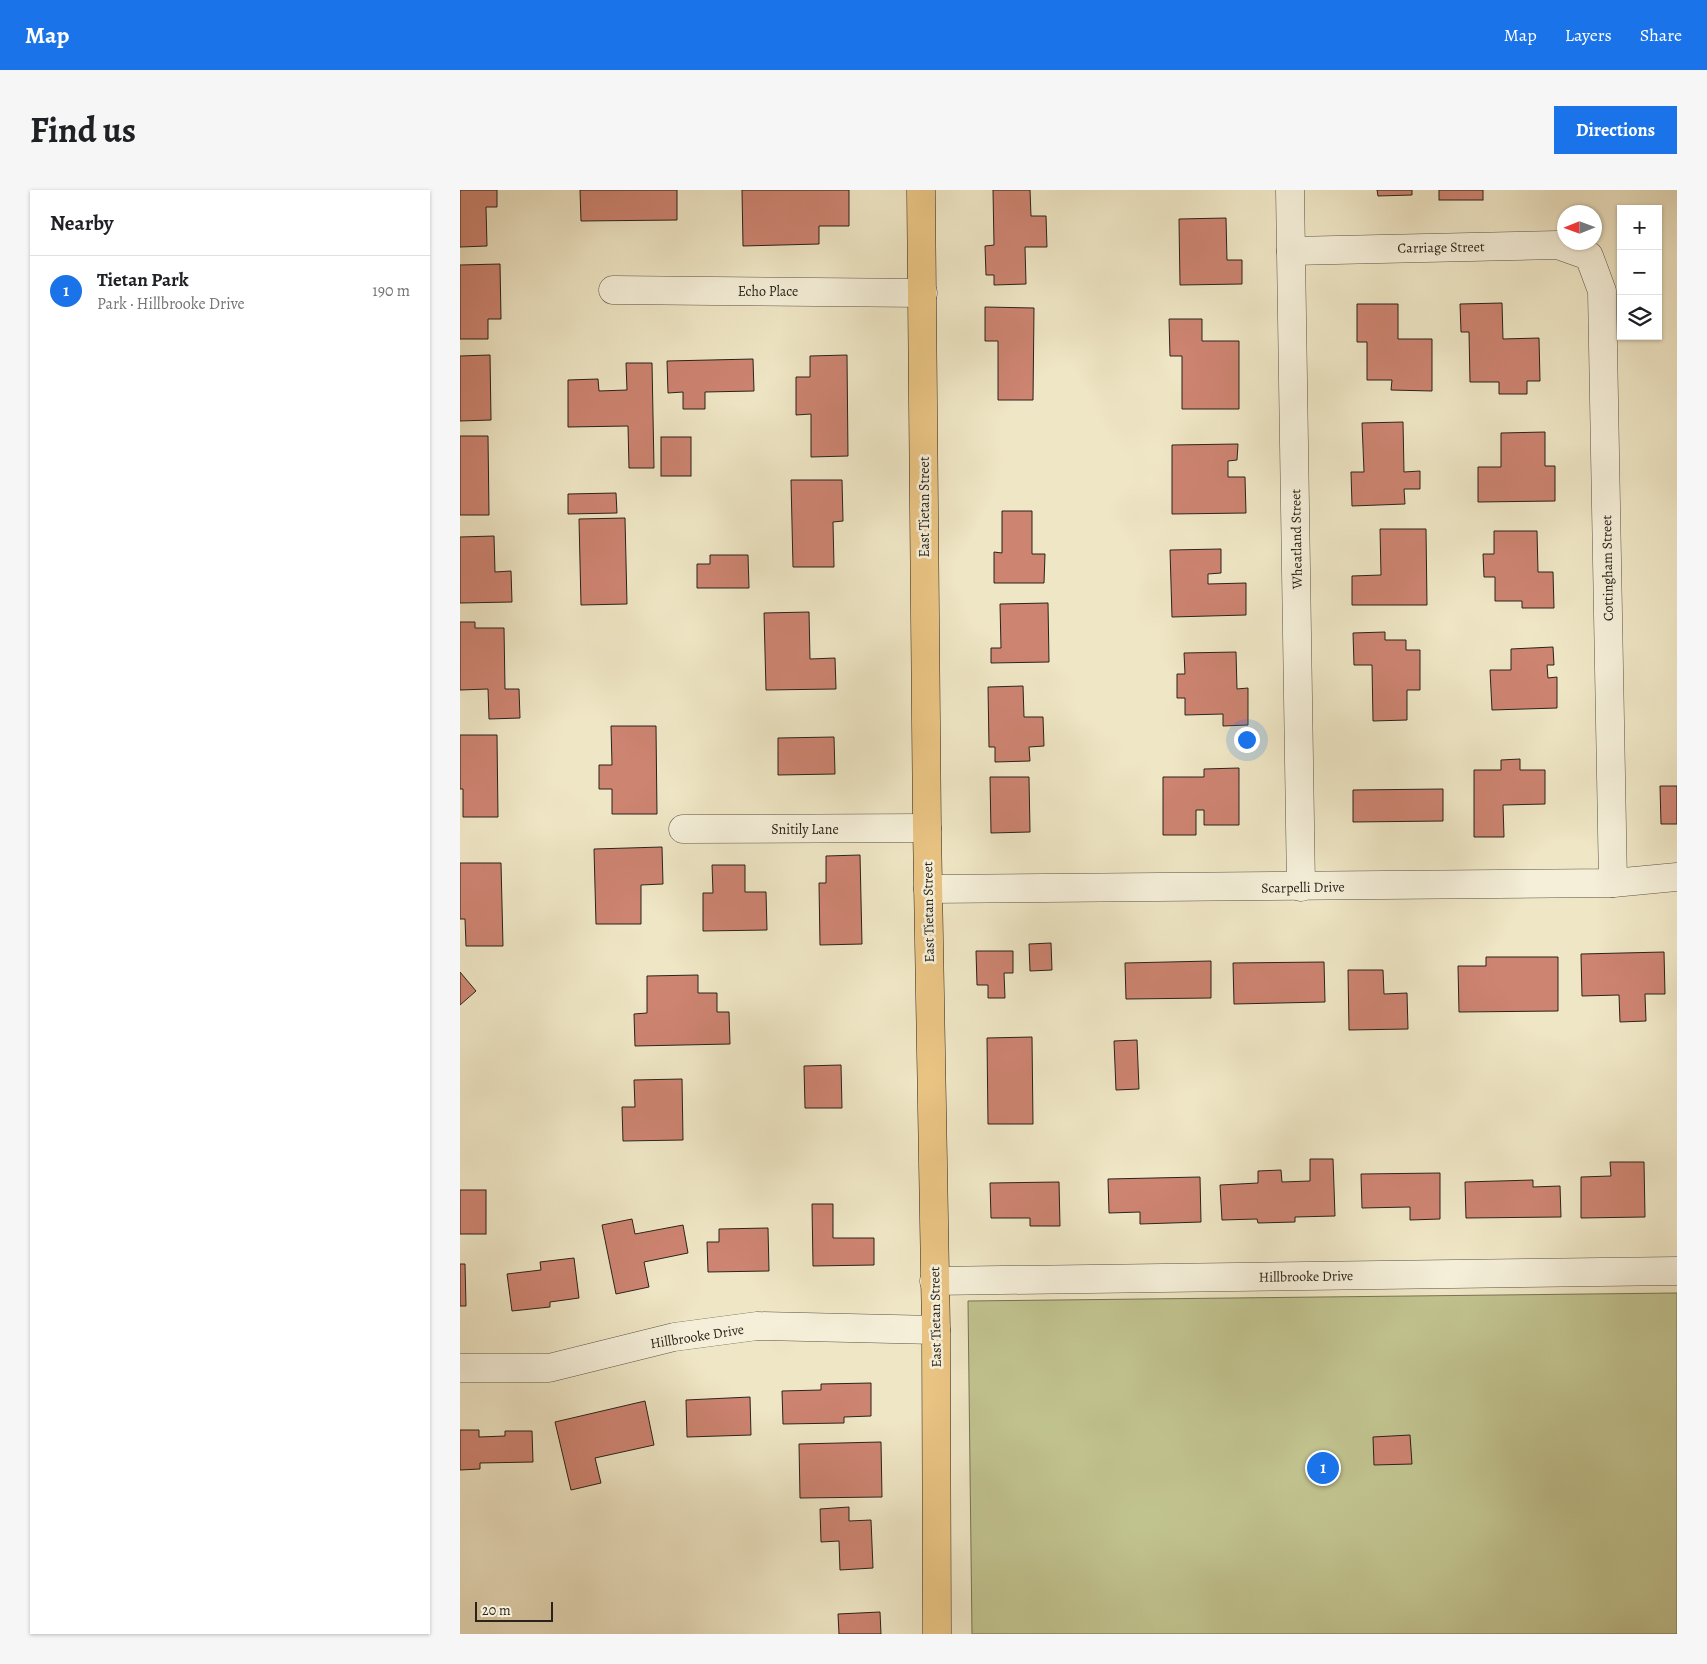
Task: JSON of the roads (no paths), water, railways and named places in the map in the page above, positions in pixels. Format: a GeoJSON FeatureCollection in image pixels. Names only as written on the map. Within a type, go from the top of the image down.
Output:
{"type":"FeatureCollection","features":[{"type":"Feature","properties":{"kind":"main road","name":"East Tietan Street"},"geometry":{"type":"LineString","coordinates":[[921,190],[927,828],[936,1330],[937,1634]]}},
{"type":"Feature","properties":{"kind":"street","name":"Wheatland Street"},"geometry":{"type":"LineString","coordinates":[[1290,190],[1301,887]]}},
{"type":"Feature","properties":{"kind":"street","name":"Carriage Street"},"geometry":{"type":"LineString","coordinates":[[1291,251],[1558,244],[1589,256]]}},
{"type":"Feature","properties":{"kind":"street","name":"Cottingham Street"},"geometry":{"type":"LineString","coordinates":[[1589,256],[1602,291],[1613,884]]}},
{"type":"Feature","properties":{"kind":"street","name":"Echo Place"},"geometry":{"type":"LineString","coordinates":[[613,290],[922,293]]}},
{"type":"Feature","properties":{"kind":"street","name":"Snitily Lane"},"geometry":{"type":"LineString","coordinates":[[683,829],[927,828]]}},
{"type":"Feature","properties":{"kind":"street","name":"Scarpelli Drive"},"geometry":{"type":"LineString","coordinates":[[928,890],[1613,884],[1677,877]]}},
{"type":"Feature","properties":{"kind":"street","name":"Hillbrooke Drive"},"geometry":{"type":"LineString","coordinates":[[934,1281],[1677,1271]]}},
{"type":"Feature","properties":{"kind":"street","name":"Hillbrooke Drive"},"geometry":{"type":"LineString","coordinates":[[460,1368],[549,1368],[674,1337],[757,1326],[936,1330]]}},
{"type":"Feature","properties":{"kind":"place","name":"Tietan Park"},"geometry":{"type":"Point","coordinates":[1323,1468]}}]}
